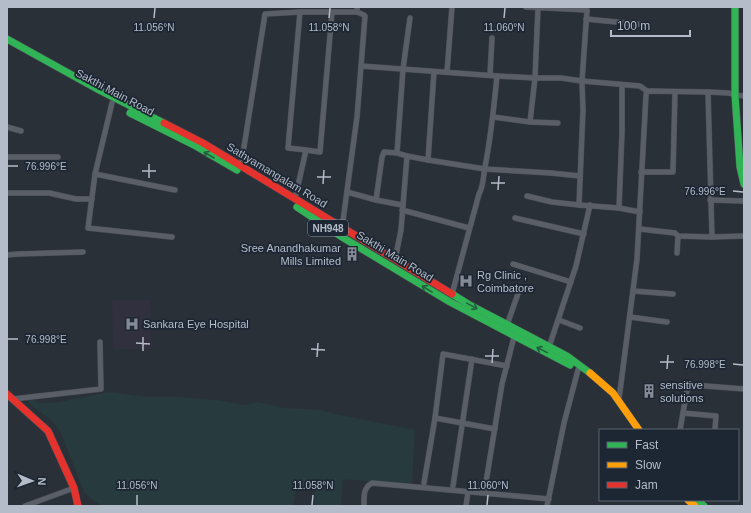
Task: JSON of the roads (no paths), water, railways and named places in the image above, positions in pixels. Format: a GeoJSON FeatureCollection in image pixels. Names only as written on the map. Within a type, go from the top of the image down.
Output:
{"type":"FeatureCollection","features":[{"type":"Feature","properties":{"kind":"main road"},"geometry":{"type":"LineString","coordinates":[[735,7],[735,95],[741,138],[744,184]]}},
{"type":"Feature","properties":{"kind":"main road","name":"Sathyamangalam Road"},"geometry":{"type":"LineString","coordinates":[[7,39],[99,90],[203,143],[452,294],[459,303],[550,347],[580,365],[601,381],[619,400],[638,429]]}},
{"type":"Feature","properties":{"kind":"main road","name":"Sakthi Main Road"},"geometry":{"type":"LineString","coordinates":[[7,46],[97,96],[194,145],[295,206],[342,237],[459,303],[514,337],[565,362],[597,385],[608,396],[631,429]]}},
{"type":"Feature","properties":{"kind":"main road"},"geometry":{"type":"LineString","coordinates":[[10,396],[48,430],[74,488],[78,506]]}},
{"type":"Feature","properties":{"kind":"street"},"geometry":{"type":"LineString","coordinates":[[447,72],[452,7]]}},
{"type":"Feature","properties":{"kind":"street"},"geometry":{"type":"LineString","coordinates":[[526,7],[587,10],[582,81],[583,110],[579,205]]}},
{"type":"Feature","properties":{"kind":"street"},"geometry":{"type":"LineString","coordinates":[[530,122],[535,78],[538,8]]}},
{"type":"Feature","properties":{"kind":"street"},"geometry":{"type":"LineString","coordinates":[[241,166],[265,14],[316,10],[332,12],[357,10],[365,16],[356,117],[342,228]]}},
{"type":"Feature","properties":{"kind":"street"},"geometry":{"type":"LineString","coordinates":[[300,12],[288,148],[320,152],[332,12]]}},
{"type":"Feature","properties":{"kind":"street"},"geometry":{"type":"LineString","coordinates":[[397,153],[403,69],[410,18]]}},
{"type":"Feature","properties":{"kind":"street"},"geometry":{"type":"LineString","coordinates":[[586,19],[647,25]]}},
{"type":"Feature","properties":{"kind":"street"},"geometry":{"type":"LineString","coordinates":[[490,75],[492,38]]}},
{"type":"Feature","properties":{"kind":"street"},"geometry":{"type":"LineString","coordinates":[[361,66],[497,76],[561,78],[640,86],[648,91],[729,93],[744,96]]}},
{"type":"Feature","properties":{"kind":"street"},"geometry":{"type":"LineString","coordinates":[[428,160],[434,72]]}},
{"type":"Feature","properties":{"kind":"street"},"geometry":{"type":"LineString","coordinates":[[452,294],[479,194],[483,186],[493,117],[497,76]]}},
{"type":"Feature","properties":{"kind":"street"},"geometry":{"type":"LineString","coordinates":[[619,208],[622,85]]}},
{"type":"Feature","properties":{"kind":"street"},"geometry":{"type":"LineString","coordinates":[[619,400],[640,229],[641,172],[646,95],[648,91]]}},
{"type":"Feature","properties":{"kind":"street"},"geometry":{"type":"LineString","coordinates":[[641,172],[673,172],[675,92]]}},
{"type":"Feature","properties":{"kind":"street"},"geometry":{"type":"LineString","coordinates":[[708,92],[712,238]]}},
{"type":"Feature","properties":{"kind":"street"},"geometry":{"type":"LineString","coordinates":[[112,103],[95,174],[88,228],[172,236]]}},
{"type":"Feature","properties":{"kind":"street"},"geometry":{"type":"LineString","coordinates":[[493,117],[530,122],[558,123]]}},
{"type":"Feature","properties":{"kind":"street"},"geometry":{"type":"LineString","coordinates":[[7,127],[21,131]]}},
{"type":"Feature","properties":{"kind":"street"},"geometry":{"type":"LineString","coordinates":[[295,199],[306,150]]}},
{"type":"Feature","properties":{"kind":"street"},"geometry":{"type":"LineString","coordinates":[[376,200],[384,152],[485,169],[580,176]]}},
{"type":"Feature","properties":{"kind":"street"},"geometry":{"type":"LineString","coordinates":[[7,157],[58,156]]}},
{"type":"Feature","properties":{"kind":"street"},"geometry":{"type":"LineString","coordinates":[[395,260],[401,230],[407,156]]}},
{"type":"Feature","properties":{"kind":"street"},"geometry":{"type":"LineString","coordinates":[[95,174],[175,190]]}},
{"type":"Feature","properties":{"kind":"street"},"geometry":{"type":"LineString","coordinates":[[347,192],[470,228]]}},
{"type":"Feature","properties":{"kind":"street"},"geometry":{"type":"LineString","coordinates":[[7,193],[49,193],[76,199],[92,199]]}},
{"type":"Feature","properties":{"kind":"street"},"geometry":{"type":"LineString","coordinates":[[527,196],[552,202],[619,208],[640,212]]}},
{"type":"Feature","properties":{"kind":"street"},"geometry":{"type":"LineString","coordinates":[[710,200],[744,201]]}},
{"type":"Feature","properties":{"kind":"street"},"geometry":{"type":"LineString","coordinates":[[550,347],[571,282],[590,206]]}},
{"type":"Feature","properties":{"kind":"street"},"geometry":{"type":"LineString","coordinates":[[515,218],[584,234]]}},
{"type":"Feature","properties":{"kind":"street"},"geometry":{"type":"LineString","coordinates":[[640,229],[674,233],[678,236],[712,238],[744,236]]}},
{"type":"Feature","properties":{"kind":"street"},"geometry":{"type":"LineString","coordinates":[[677,253],[678,236]]}},
{"type":"Feature","properties":{"kind":"street"},"geometry":{"type":"LineString","coordinates":[[7,256],[18,254],[83,252]]}},
{"type":"Feature","properties":{"kind":"street"},"geometry":{"type":"LineString","coordinates":[[513,264],[571,282]]}},
{"type":"Feature","properties":{"kind":"street"},"geometry":{"type":"LineString","coordinates":[[507,326],[520,288]]}},
{"type":"Feature","properties":{"kind":"street"},"geometry":{"type":"LineString","coordinates":[[633,291],[673,294]]}},
{"type":"Feature","properties":{"kind":"street"},"geometry":{"type":"LineString","coordinates":[[630,317],[667,322]]}},
{"type":"Feature","properties":{"kind":"street"},"geometry":{"type":"LineString","coordinates":[[559,320],[580,328]]}},
{"type":"Feature","properties":{"kind":"street"},"geometry":{"type":"LineString","coordinates":[[485,488],[507,366],[514,337]]}},
{"type":"Feature","properties":{"kind":"street"},"geometry":{"type":"LineString","coordinates":[[10,396],[101,389],[100,342]]}},
{"type":"Feature","properties":{"kind":"street"},"geometry":{"type":"LineString","coordinates":[[424,483],[435,418],[443,354],[507,366]]}},
{"type":"Feature","properties":{"kind":"street"},"geometry":{"type":"LineString","coordinates":[[453,486],[472,359]]}},
{"type":"Feature","properties":{"kind":"street"},"geometry":{"type":"LineString","coordinates":[[547,506],[564,423],[578,370]]}},
{"type":"Feature","properties":{"kind":"street"},"geometry":{"type":"LineString","coordinates":[[680,429],[687,390],[692,385],[744,390]]}},
{"type":"Feature","properties":{"kind":"street"},"geometry":{"type":"LineString","coordinates":[[683,413],[716,416],[715,429]]}},
{"type":"Feature","properties":{"kind":"street"},"geometry":{"type":"LineString","coordinates":[[435,418],[495,429]]}},
{"type":"Feature","properties":{"kind":"street"},"geometry":{"type":"LineString","coordinates":[[364,506],[365,491],[367,486],[372,483],[548,499]]}},
{"type":"Feature","properties":{"kind":"street"},"geometry":{"type":"LineString","coordinates":[[25,506],[35,504],[74,488]]}},
{"type":"Feature","properties":{"kind":"street"},"geometry":{"type":"LineString","coordinates":[[466,506],[468,492]]}},
{"type":"Feature","properties":{"kind":"place","name":"Sree Anandhakumar Mills Limited"},"geometry":{"type":"Point","coordinates":[352,254]}},
{"type":"Feature","properties":{"kind":"place","name":"Rg Clinic , Coimbatore"},"geometry":{"type":"Point","coordinates":[466,281]}},
{"type":"Feature","properties":{"kind":"place","name":"Sankara Eye Hospital"},"geometry":{"type":"Point","coordinates":[132,324]}},
{"type":"Feature","properties":{"kind":"place","name":"sensitive solutions"},"geometry":{"type":"Point","coordinates":[649,391]}}]}
